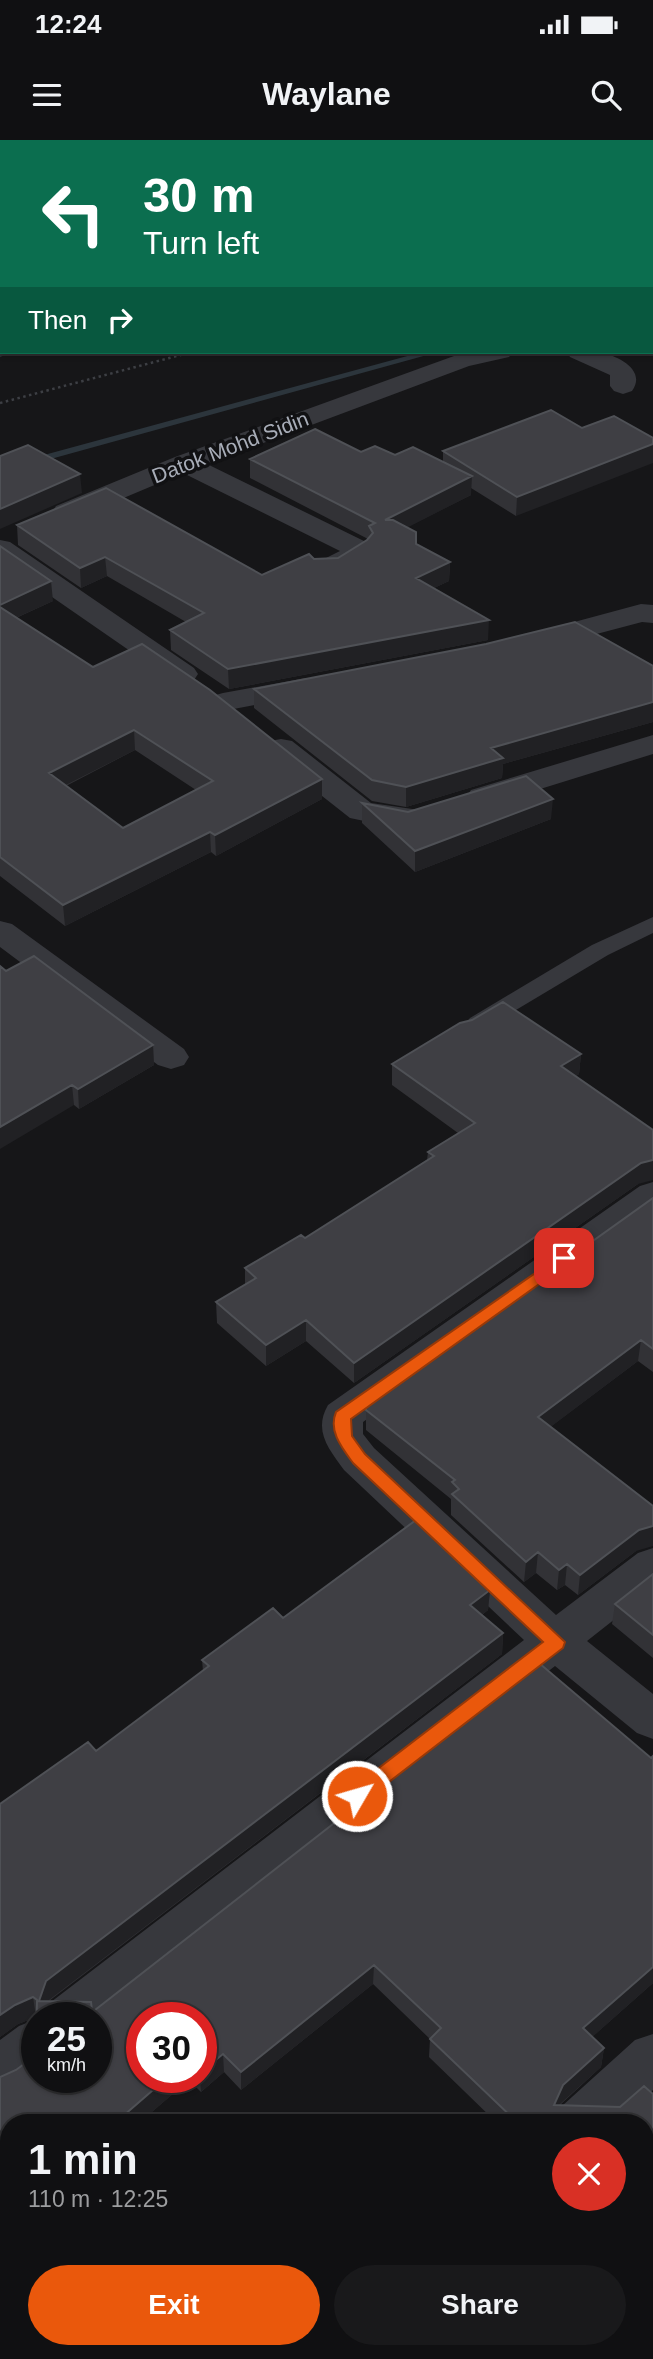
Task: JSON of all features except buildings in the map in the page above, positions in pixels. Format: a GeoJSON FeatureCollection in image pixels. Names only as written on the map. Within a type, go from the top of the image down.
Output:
{"type":"FeatureCollection","features":[{"type":"Feature","properties":{"kind":"street","name":"Datok Mohd Sidin"},"geometry":{"type":"LineString","coordinates":[[49,520],[184,463],[462,360],[490,354]]}},
{"type":"Feature","properties":{"kind":"street"},"geometry":{"type":"LineString","coordinates":[[584,354],[622,371],[623,386]]}},
{"type":"Feature","properties":{"kind":"street"},"geometry":{"type":"LineString","coordinates":[[184,463],[354,547],[356,552],[349,558],[324,570]]}},
{"type":"Feature","properties":{"kind":"street"},"geometry":{"type":"LineString","coordinates":[[0,540],[24,530]]}},
{"type":"Feature","properties":{"kind":"street"},"geometry":{"type":"LineString","coordinates":[[0,548],[223,702],[360,811],[407,820],[653,744]]}},
{"type":"Feature","properties":{"kind":"street"},"geometry":{"type":"LineString","coordinates":[[509,647],[641,613],[653,614]]}},
{"type":"Feature","properties":{"kind":"street"},"geometry":{"type":"LineString","coordinates":[[223,702],[329,683]]}},
{"type":"Feature","properties":{"kind":"street"},"geometry":{"type":"LineString","coordinates":[[0,932],[171,1058]]}},
{"type":"Feature","properties":{"kind":"street"},"geometry":{"type":"LineString","coordinates":[[653,1195],[342,1416],[344,1437],[359,1458],[556,1642],[653,1720]]}},
{"type":"Feature","properties":{"kind":"street"},"geometry":{"type":"LineString","coordinates":[[90,2002],[653,1565]]}},
{"type":"Feature","properties":{"kind":"street"},"geometry":{"type":"LineString","coordinates":[[0,2070],[21,2054]]}},
{"type":"Feature","properties":{"kind":"street"},"geometry":{"type":"LineString","coordinates":[[590,2114],[653,2057]]}},
{"type":"Feature","properties":{"kind":"lane"},"geometry":{"type":"LineString","coordinates":[[461,1033],[600,950],[653,924]]}},
{"type":"Feature","properties":{"kind":"path"},"geometry":{"type":"LineString","coordinates":[[0,404],[185,354]]}},
{"type":"Feature","properties":{"kind":"waterway"},"geometry":{"type":"LineString","coordinates":[[0,470],[426,354]]}},
{"type":"Feature","properties":{"kind":"route"},"geometry":{"type":"LineString","coordinates":[[357,1796],[556,1642],[359,1458],[344,1437],[342,1416],[564,1258]]}}]}
